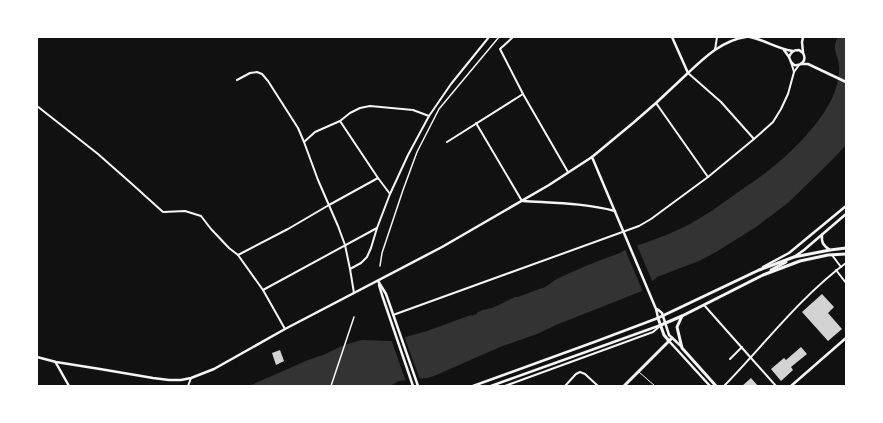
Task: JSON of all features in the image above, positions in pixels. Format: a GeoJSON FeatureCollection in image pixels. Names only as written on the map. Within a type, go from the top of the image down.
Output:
{"type":"FeatureCollection","features":[{"type":"Feature","properties":{"kind":"main road"},"geometry":{"type":"LineString","coordinates":[[669,341],[664,334],[658,318],[663,315],[758,270],[794,257],[846,248]]}},
{"type":"Feature","properties":{"kind":"main road"},"geometry":{"type":"LineString","coordinates":[[763,275],[800,261],[846,254]]}},
{"type":"Feature","properties":{"kind":"main road"},"geometry":{"type":"LineString","coordinates":[[661,325],[763,275],[794,257]]}},
{"type":"Feature","properties":{"kind":"main road"},"geometry":{"type":"LineString","coordinates":[[682,316],[677,326],[682,348],[716,386]]}},
{"type":"Feature","properties":{"kind":"main road"},"geometry":{"type":"LineString","coordinates":[[624,386],[672,338]]}},
{"type":"Feature","properties":{"kind":"street"},"geometry":{"type":"LineString","coordinates":[[350,270],[367,257],[390,194],[408,155],[429,116],[451,84],[489,37]]}},
{"type":"Feature","properties":{"kind":"street"},"geometry":{"type":"LineString","coordinates":[[380,266],[382,253],[412,165],[439,109],[500,37]]}},
{"type":"Feature","properties":{"kind":"street"},"geometry":{"type":"LineString","coordinates":[[513,37],[500,49],[522,94],[568,172]]}},
{"type":"Feature","properties":{"kind":"street"},"geometry":{"type":"LineString","coordinates":[[672,37],[688,73],[721,102],[754,139]]}},
{"type":"Feature","properties":{"kind":"street"},"geometry":{"type":"LineString","coordinates":[[715,50],[717,37]]}},
{"type":"Feature","properties":{"kind":"street"},"geometry":{"type":"LineString","coordinates":[[37,357],[56,362],[169,380],[191,378],[214,369],[285,329],[442,247],[522,201],[592,156],[656,103],[704,58],[729,42],[746,37]]}},
{"type":"Feature","properties":{"kind":"street"},"geometry":{"type":"LineString","coordinates":[[750,37],[757,38],[784,50],[799,50],[803,53]]}},
{"type":"Feature","properties":{"kind":"street"},"geometry":{"type":"LineString","coordinates":[[803,37],[803,53],[808,64]]}},
{"type":"Feature","properties":{"kind":"street"},"geometry":{"type":"LineString","coordinates":[[789,57],[790,53],[802,42]]}},
{"type":"Feature","properties":{"kind":"street"},"geometry":{"type":"LineString","coordinates":[[784,50],[789,57],[794,72]]}},
{"type":"Feature","properties":{"kind":"street"},"geometry":{"type":"LineString","coordinates":[[393,315],[639,226],[651,219],[708,176],[773,122],[782,109],[794,72],[800,64],[804,62],[804,58]]}},
{"type":"Feature","properties":{"kind":"street"},"geometry":{"type":"LineString","coordinates":[[790,62],[794,65],[808,64],[846,82]]}},
{"type":"Feature","properties":{"kind":"street"},"geometry":{"type":"LineString","coordinates":[[237,80],[250,73],[257,72],[262,74],[298,128],[345,245],[354,293]]}},
{"type":"Feature","properties":{"kind":"street"},"geometry":{"type":"LineString","coordinates":[[447,142],[522,94]]}},
{"type":"Feature","properties":{"kind":"street"},"geometry":{"type":"LineString","coordinates":[[656,103],[708,176]]}},
{"type":"Feature","properties":{"kind":"street"},"geometry":{"type":"LineString","coordinates":[[37,106],[109,164],[163,212],[185,211],[201,216],[229,248],[238,254],[263,290],[285,329]]}},
{"type":"Feature","properties":{"kind":"street"},"geometry":{"type":"LineString","coordinates":[[304,142],[315,132],[340,122],[350,113],[360,108],[370,106],[413,110],[429,116]]}},
{"type":"Feature","properties":{"kind":"street"},"geometry":{"type":"LineString","coordinates":[[340,122],[390,194]]}},
{"type":"Feature","properties":{"kind":"street"},"geometry":{"type":"LineString","coordinates":[[476,123],[522,201]]}},
{"type":"Feature","properties":{"kind":"street"},"geometry":{"type":"LineString","coordinates":[[473,386],[658,318],[656,309],[592,156]]}},
{"type":"Feature","properties":{"kind":"street"},"geometry":{"type":"LineString","coordinates":[[238,254],[288,229],[378,178]]}},
{"type":"Feature","properties":{"kind":"street"},"geometry":{"type":"LineString","coordinates":[[522,201],[599,207],[615,211]]}},
{"type":"Feature","properties":{"kind":"street"},"geometry":{"type":"LineString","coordinates":[[758,270],[789,253],[846,206]]}},
{"type":"Feature","properties":{"kind":"street"},"geometry":{"type":"LineString","coordinates":[[794,257],[846,214]]}},
{"type":"Feature","properties":{"kind":"street"},"geometry":{"type":"LineString","coordinates":[[263,290],[377,228]]}},
{"type":"Feature","properties":{"kind":"street"},"geometry":{"type":"LineString","coordinates":[[822,234],[821,239],[824,246],[830,250]]}},
{"type":"Feature","properties":{"kind":"street"},"geometry":{"type":"LineString","coordinates":[[832,255],[841,267]]}},
{"type":"Feature","properties":{"kind":"street"},"geometry":{"type":"LineString","coordinates":[[724,386],[792,312],[836,270],[846,263]]}},
{"type":"Feature","properties":{"kind":"street"},"geometry":{"type":"LineString","coordinates":[[836,270],[846,283]]}},
{"type":"Feature","properties":{"kind":"street"},"geometry":{"type":"LineString","coordinates":[[378,281],[386,294],[418,386]]}},
{"type":"Feature","properties":{"kind":"street"},"geometry":{"type":"LineString","coordinates":[[378,281],[414,386]]}},
{"type":"Feature","properties":{"kind":"street"},"geometry":{"type":"LineString","coordinates":[[704,305],[776,386]]}},
{"type":"Feature","properties":{"kind":"street"},"geometry":{"type":"LineString","coordinates":[[656,309],[662,313],[669,335],[682,348]]}},
{"type":"Feature","properties":{"kind":"street"},"geometry":{"type":"LineString","coordinates":[[331,386],[354,317]]}},
{"type":"Feature","properties":{"kind":"street"},"geometry":{"type":"LineString","coordinates":[[491,386],[661,325]]}},
{"type":"Feature","properties":{"kind":"street"},"geometry":{"type":"LineString","coordinates":[[505,386],[653,332],[661,325]]}},
{"type":"Feature","properties":{"kind":"street"},"geometry":{"type":"LineString","coordinates":[[791,386],[846,338]]}},
{"type":"Feature","properties":{"kind":"street"},"geometry":{"type":"LineString","coordinates":[[669,341],[710,386]]}},
{"type":"Feature","properties":{"kind":"street"},"geometry":{"type":"LineString","coordinates":[[730,359],[742,347]]}},
{"type":"Feature","properties":{"kind":"street"},"geometry":{"type":"LineString","coordinates":[[56,362],[69,386]]}},
{"type":"Feature","properties":{"kind":"street"},"geometry":{"type":"LineString","coordinates":[[565,386],[576,374],[580,372],[585,374],[598,386]]}},
{"type":"Feature","properties":{"kind":"street"},"geometry":{"type":"LineString","coordinates":[[188,386],[191,378]]}},
{"type":"Feature","properties":{"kind":"lane"},"geometry":{"type":"LineString","coordinates":[[639,371],[655,386]]}},
{"type":"Feature","properties":{"kind":"shaded area"},"geometry":{"type":"Polygon","coordinates":[[[838,37],[846,37],[846,145],[789,202],[756,227],[716,252],[699,261],[657,277],[642,291],[537,334],[500,347],[434,376],[399,381],[390,386],[249,386],[344,345],[362,340],[391,341],[427,331],[471,315],[474,316],[474,314],[476,315],[482,310],[492,308],[515,297],[547,286],[558,278],[575,270],[670,233],[699,219],[758,179],[776,164],[802,140],[824,113],[835,91],[838,81],[839,66],[835,45],[838,37]]]}},
{"type":"Feature","properties":{"kind":"pier"},"geometry":{"type":"Polygon","coordinates":[[[636,243],[653,283],[643,292],[624,247],[636,243]]]}},
{"type":"Feature","properties":{"kind":"pier"},"geometry":{"type":"Polygon","coordinates":[[[404,335],[421,381],[406,382],[391,339],[404,335]]]}},
{"type":"Feature","properties":{"kind":"building"},"geometry":{"type":"Polygon","coordinates":[[[822,294],[834,307],[828,313],[842,329],[828,341],[802,312],[822,294]]]}},
{"type":"Feature","properties":{"kind":"building"},"geometry":{"type":"Polygon","coordinates":[[[801,347],[807,354],[791,367],[793,370],[781,381],[771,369],[784,358],[786,360],[801,347]]]}},
{"type":"Feature","properties":{"kind":"building"},"geometry":{"type":"Polygon","coordinates":[[[280,350],[284,361],[276,365],[272,353],[280,350]]]}},
{"type":"Feature","properties":{"kind":"building"},"geometry":{"type":"Polygon","coordinates":[[[751,378],[758,386],[742,386],[751,378]]]}}]}
